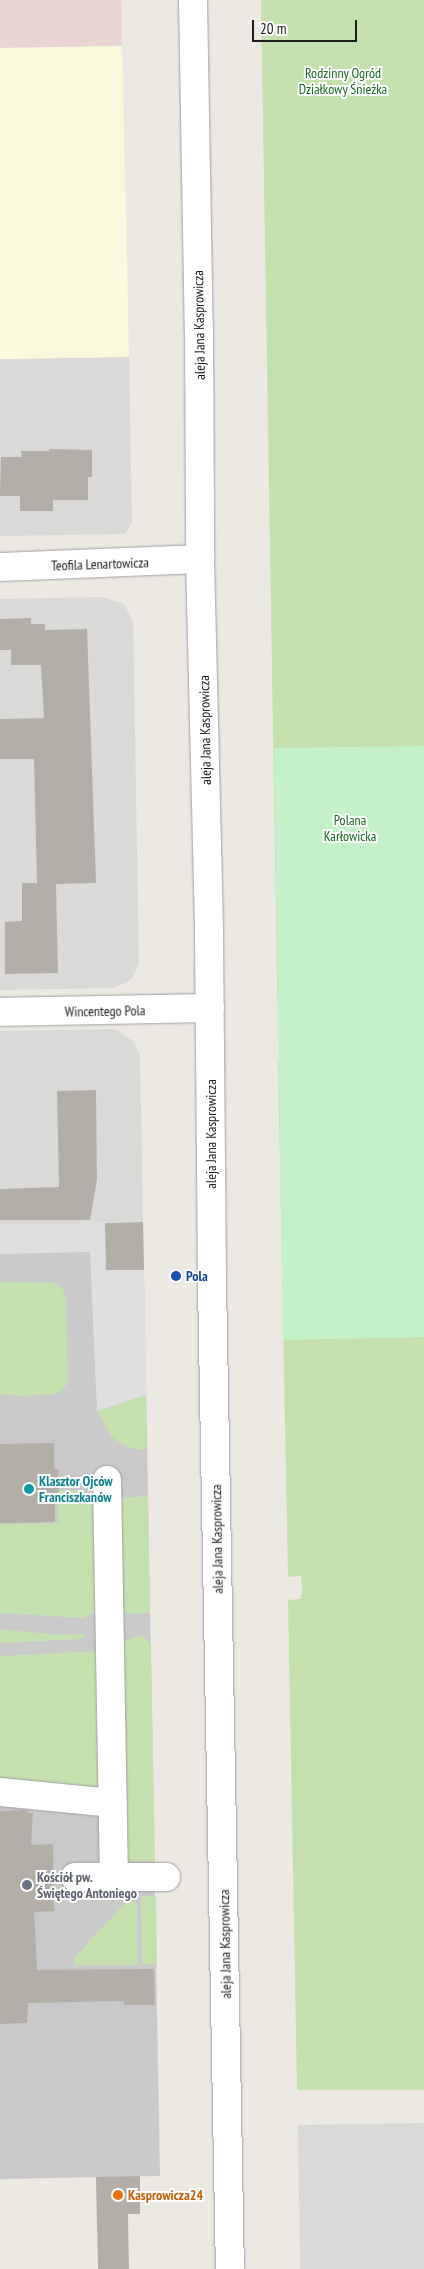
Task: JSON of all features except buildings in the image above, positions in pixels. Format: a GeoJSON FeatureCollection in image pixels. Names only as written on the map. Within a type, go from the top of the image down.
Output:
{"type":"FeatureCollection","features":[{"type":"Feature","properties":{"kind":"street","name":"aleja Jana Kasprowicza"},"geometry":{"type":"LineString","coordinates":[[193,0],[199,332],[200,559],[210,1008],[212,1282],[230,2269]]}},
{"type":"Feature","properties":{"kind":"street","name":"Teofila Lenartowicza"},"geometry":{"type":"LineString","coordinates":[[0,567],[144,563],[200,559]]}},
{"type":"Feature","properties":{"kind":"street","name":"Wincentego Pola"},"geometry":{"type":"LineString","coordinates":[[0,1012],[210,1008]]}},
{"type":"Feature","properties":{"kind":"street"},"geometry":{"type":"LineString","coordinates":[[107,1480],[114,1877]]}},
{"type":"Feature","properties":{"kind":"street"},"geometry":{"type":"LineString","coordinates":[[0,1792],[112,1803]]}},
{"type":"Feature","properties":{"kind":"street"},"geometry":{"type":"LineString","coordinates":[[75,1877],[166,1876]]}},
{"type":"Feature","properties":{"kind":"shaded area"},"geometry":{"type":"Polygon","coordinates":[[[0,0],[121,0],[122,46],[0,48],[0,0]]]}},
{"type":"Feature","properties":{"kind":"shaded area"},"geometry":{"type":"Polygon","coordinates":[[[122,46],[129,357],[0,359],[0,48],[122,46]]]}},
{"type":"Feature","properties":{"kind":"shaded area"},"geometry":{"type":"Polygon","coordinates":[[[129,357],[132,523],[125,534],[0,536],[0,359],[129,357]]]}},
{"type":"Feature","properties":{"kind":"shaded area"},"geometry":{"type":"Polygon","coordinates":[[[102,597],[124,604],[133,621],[139,964],[131,980],[113,988],[0,990],[0,599],[102,597]]]}},
{"type":"Feature","properties":{"kind":"shaded area"},"geometry":{"type":"Polygon","coordinates":[[[115,1029],[133,1041],[140,1055],[143,1222],[0,1224],[0,1031],[115,1029]]]}},
{"type":"Feature","properties":{"kind":"shaded area"},"geometry":{"type":"Polygon","coordinates":[[[105,1223],[106,1270],[144,1270],[160,2176],[0,2179],[0,1224],[105,1223]]]}},
{"type":"Feature","properties":{"kind":"shaded area"},"geometry":{"type":"Polygon","coordinates":[[[105,1223],[106,1270],[144,1270],[146,1395],[97,1411],[90,1252],[0,1254],[0,1224],[105,1223]]]}},
{"type":"Feature","properties":{"kind":"shaded area"},"geometry":{"type":"Polygon","coordinates":[[[424,2123],[424,2269],[300,2269],[298,2125],[424,2123]]]}},
{"type":"Feature","properties":{"kind":"green space","name":"Rodzinny Ogród Działkowy Śnieżka"},"geometry":{"type":"Polygon","coordinates":[[[261,0],[424,0],[424,1034],[278,1035],[261,0]]]}},
{"type":"Feature","properties":{"kind":"green space","name":"Polana Karłowicka"},"geometry":{"type":"Polygon","coordinates":[[[424,746],[424,1337],[283,1340],[274,748],[424,746]]]}},
{"type":"Feature","properties":{"kind":"green space"},"geometry":{"type":"Polygon","coordinates":[[[278,1061],[322,1061],[424,1271],[424,2090],[297,2090],[288,1600],[301,1599],[302,1591],[301,1576],[288,1577],[278,1061]]]}},
{"type":"Feature","properties":{"kind":"green space"},"geometry":{"type":"Polygon","coordinates":[[[0,1282],[55,1283],[62,1288],[66,1297],[68,1380],[64,1389],[56,1394],[21,1396],[0,1394],[0,1282]]]}},
{"type":"Feature","properties":{"kind":"green space"},"geometry":{"type":"Polygon","coordinates":[[[146,1395],[147,1449],[138,1450],[123,1445],[112,1437],[97,1411],[146,1395]]]}},
{"type":"Feature","properties":{"kind":"green space"},"geometry":{"type":"Polygon","coordinates":[[[84,1490],[84,1502],[98,1503],[98,1608],[94,1613],[82,1618],[0,1613],[0,1524],[58,1523],[58,1491],[84,1490]]]}},
{"type":"Feature","properties":{"kind":"green space"},"geometry":{"type":"Polygon","coordinates":[[[148,1496],[150,1613],[116,1614],[116,1498],[148,1496]]]}},
{"type":"Feature","properties":{"kind":"green space"},"geometry":{"type":"Polygon","coordinates":[[[0,1629],[58,1635],[84,1634],[84,1639],[0,1643],[0,1629]]]}},
{"type":"Feature","properties":{"kind":"green space"},"geometry":{"type":"Polygon","coordinates":[[[143,1636],[151,1645],[155,1861],[124,1861],[121,1644],[133,1637],[143,1636]]]}},
{"type":"Feature","properties":{"kind":"green space"},"geometry":{"type":"Polygon","coordinates":[[[99,1651],[100,1790],[0,1782],[0,1656],[99,1651]]]}},
{"type":"Feature","properties":{"kind":"green space"},"geometry":{"type":"Polygon","coordinates":[[[141,1896],[156,1896],[157,1964],[142,1964],[141,1896]]]}},
{"type":"Feature","properties":{"kind":"green space"},"geometry":{"type":"Polygon","coordinates":[[[129,1899],[137,1903],[137,1965],[75,1965],[74,1958],[129,1899]]]}},
{"type":"Feature","properties":{"kind":"place","name":"Pola"},"geometry":{"type":"Point","coordinates":[176,1276]}},
{"type":"Feature","properties":{"kind":"place","name":"Klasztor Ojców Franciszkanów"},"geometry":{"type":"Point","coordinates":[29,1489]}},
{"type":"Feature","properties":{"kind":"place","name":"Kościół pw. Świętego Antoniego"},"geometry":{"type":"Point","coordinates":[27,1885]}},
{"type":"Feature","properties":{"kind":"place","name":"Kasprowicza24"},"geometry":{"type":"Point","coordinates":[118,2195]}}]}
